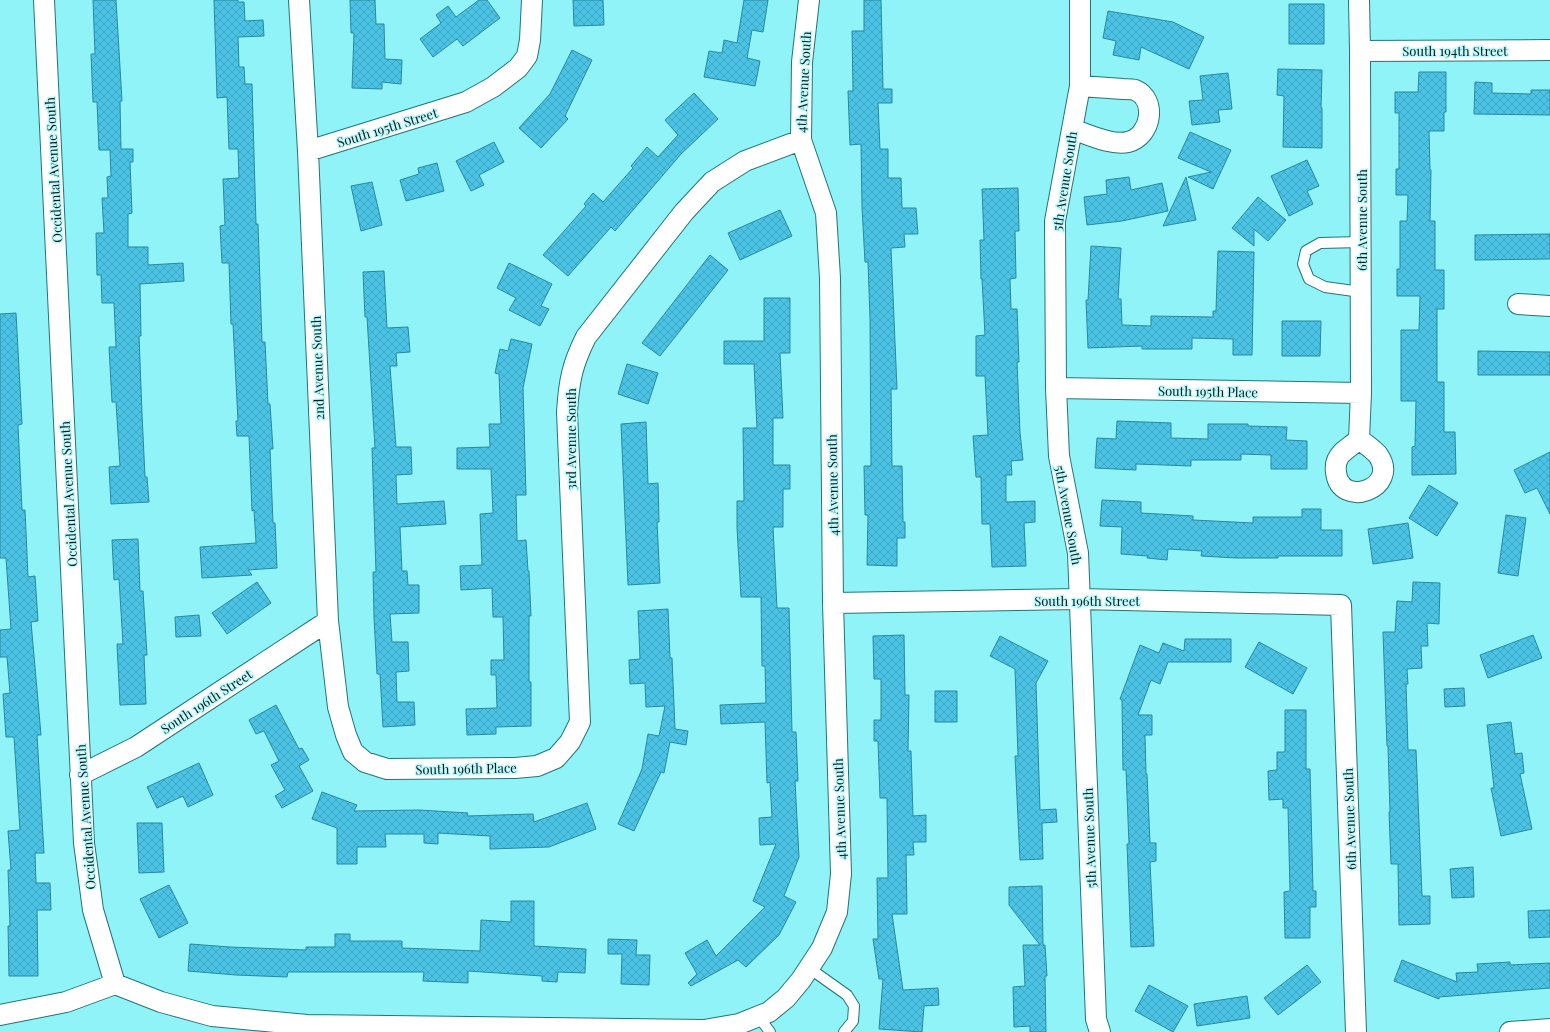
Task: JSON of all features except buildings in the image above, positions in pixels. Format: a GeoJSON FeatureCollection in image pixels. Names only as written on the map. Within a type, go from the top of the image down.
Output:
{"type":"FeatureCollection","features":[{"type":"Feature","properties":{"kind":"street","name":"Occidental Avenue South"},"geometry":{"type":"LineString","coordinates":[[44,0],[84,843],[93,910],[115,984]]}},
{"type":"Feature","properties":{"kind":"street","name":"2nd Avenue South"},"geometry":{"type":"LineString","coordinates":[[299,0],[308,151],[328,621],[338,707],[346,735]]}},
{"type":"Feature","properties":{"kind":"street","name":"South 195th Street"},"geometry":{"type":"LineString","coordinates":[[308,151],[466,102],[493,87],[518,68],[527,56],[530,40],[532,0]]}},
{"type":"Feature","properties":{"kind":"street","name":"4th Avenue South"},"geometry":{"type":"LineString","coordinates":[[115,984],[161,1002],[212,1016],[307,1029],[704,1030],[739,1024],[769,1012],[786,998],[801,980],[822,948],[837,912],[841,874],[833,603],[830,278],[826,213],[801,140],[802,62],[809,0]]}},
{"type":"Feature","properties":{"kind":"street","name":"5th Avenue South"},"geometry":{"type":"LineString","coordinates":[[1080,0],[1080,86],[1054,221],[1056,388],[1059,456],[1078,553],[1096,1019],[1100,1032]]}},
{"type":"Feature","properties":{"kind":"street","name":"6th Avenue South"},"geometry":{"type":"LineString","coordinates":[[1358,0],[1360,50],[1361,242],[1361,393],[1359,439]]}},
{"type":"Feature","properties":{"kind":"street","name":"South 194th Street"},"geometry":{"type":"LineString","coordinates":[[1360,50],[1550,50]]}},
{"type":"Feature","properties":{"kind":"street"},"geometry":{"type":"LineString","coordinates":[[1072,129],[1119,143],[1137,139],[1148,125],[1148,105],[1143,96],[1135,90],[1080,86]]}},
{"type":"Feature","properties":{"kind":"street","name":"3rd Avenue South"},"geometry":{"type":"LineString","coordinates":[[580,722],[567,412],[569,384],[576,358],[586,337],[684,212],[712,182],[745,161],[801,140]]}},
{"type":"Feature","properties":{"kind":"street"},"geometry":{"type":"LineString","coordinates":[[1518,304],[1550,306]]}},
{"type":"Feature","properties":{"kind":"street","name":"South 195th Place"},"geometry":{"type":"LineString","coordinates":[[1056,388],[1361,393]]}},
{"type":"Feature","properties":{"kind":"street","name":"South 196th Street"},"geometry":{"type":"LineString","coordinates":[[833,603],[1080,599],[1341,605]]}},
{"type":"Feature","properties":{"kind":"street","name":"6th Avenue South"},"geometry":{"type":"LineString","coordinates":[[1341,605],[1356,1032]]}},
{"type":"Feature","properties":{"kind":"street","name":"South 196th Street"},"geometry":{"type":"LineString","coordinates":[[80,775],[136,747],[328,621]]}},
{"type":"Feature","properties":{"kind":"street","name":"South 196th Place"},"geometry":{"type":"LineString","coordinates":[[346,735],[353,752],[365,762],[387,770],[515,768],[537,766],[556,758],[570,742],[580,722]]}},
{"type":"Feature","properties":{"kind":"street"},"geometry":{"type":"LineString","coordinates":[[0,1015],[66,1002],[115,984]]}},
{"type":"Feature","properties":{"kind":"street"},"geometry":{"type":"LineString","coordinates":[[1510,1032],[1550,1029]]}},
{"type":"Feature","properties":{"kind":"lane"},"geometry":{"type":"LineString","coordinates":[[1361,242],[1320,243],[1306,251],[1303,264],[1309,279],[1325,287],[1361,292]]}},
{"type":"Feature","properties":{"kind":"lane"},"geometry":{"type":"LineString","coordinates":[[809,968],[847,995],[854,1006],[853,1021],[844,1032]]}},
{"type":"Feature","properties":{"kind":"lane"},"geometry":{"type":"LineString","coordinates":[[758,1016],[770,1032]]}}]}
